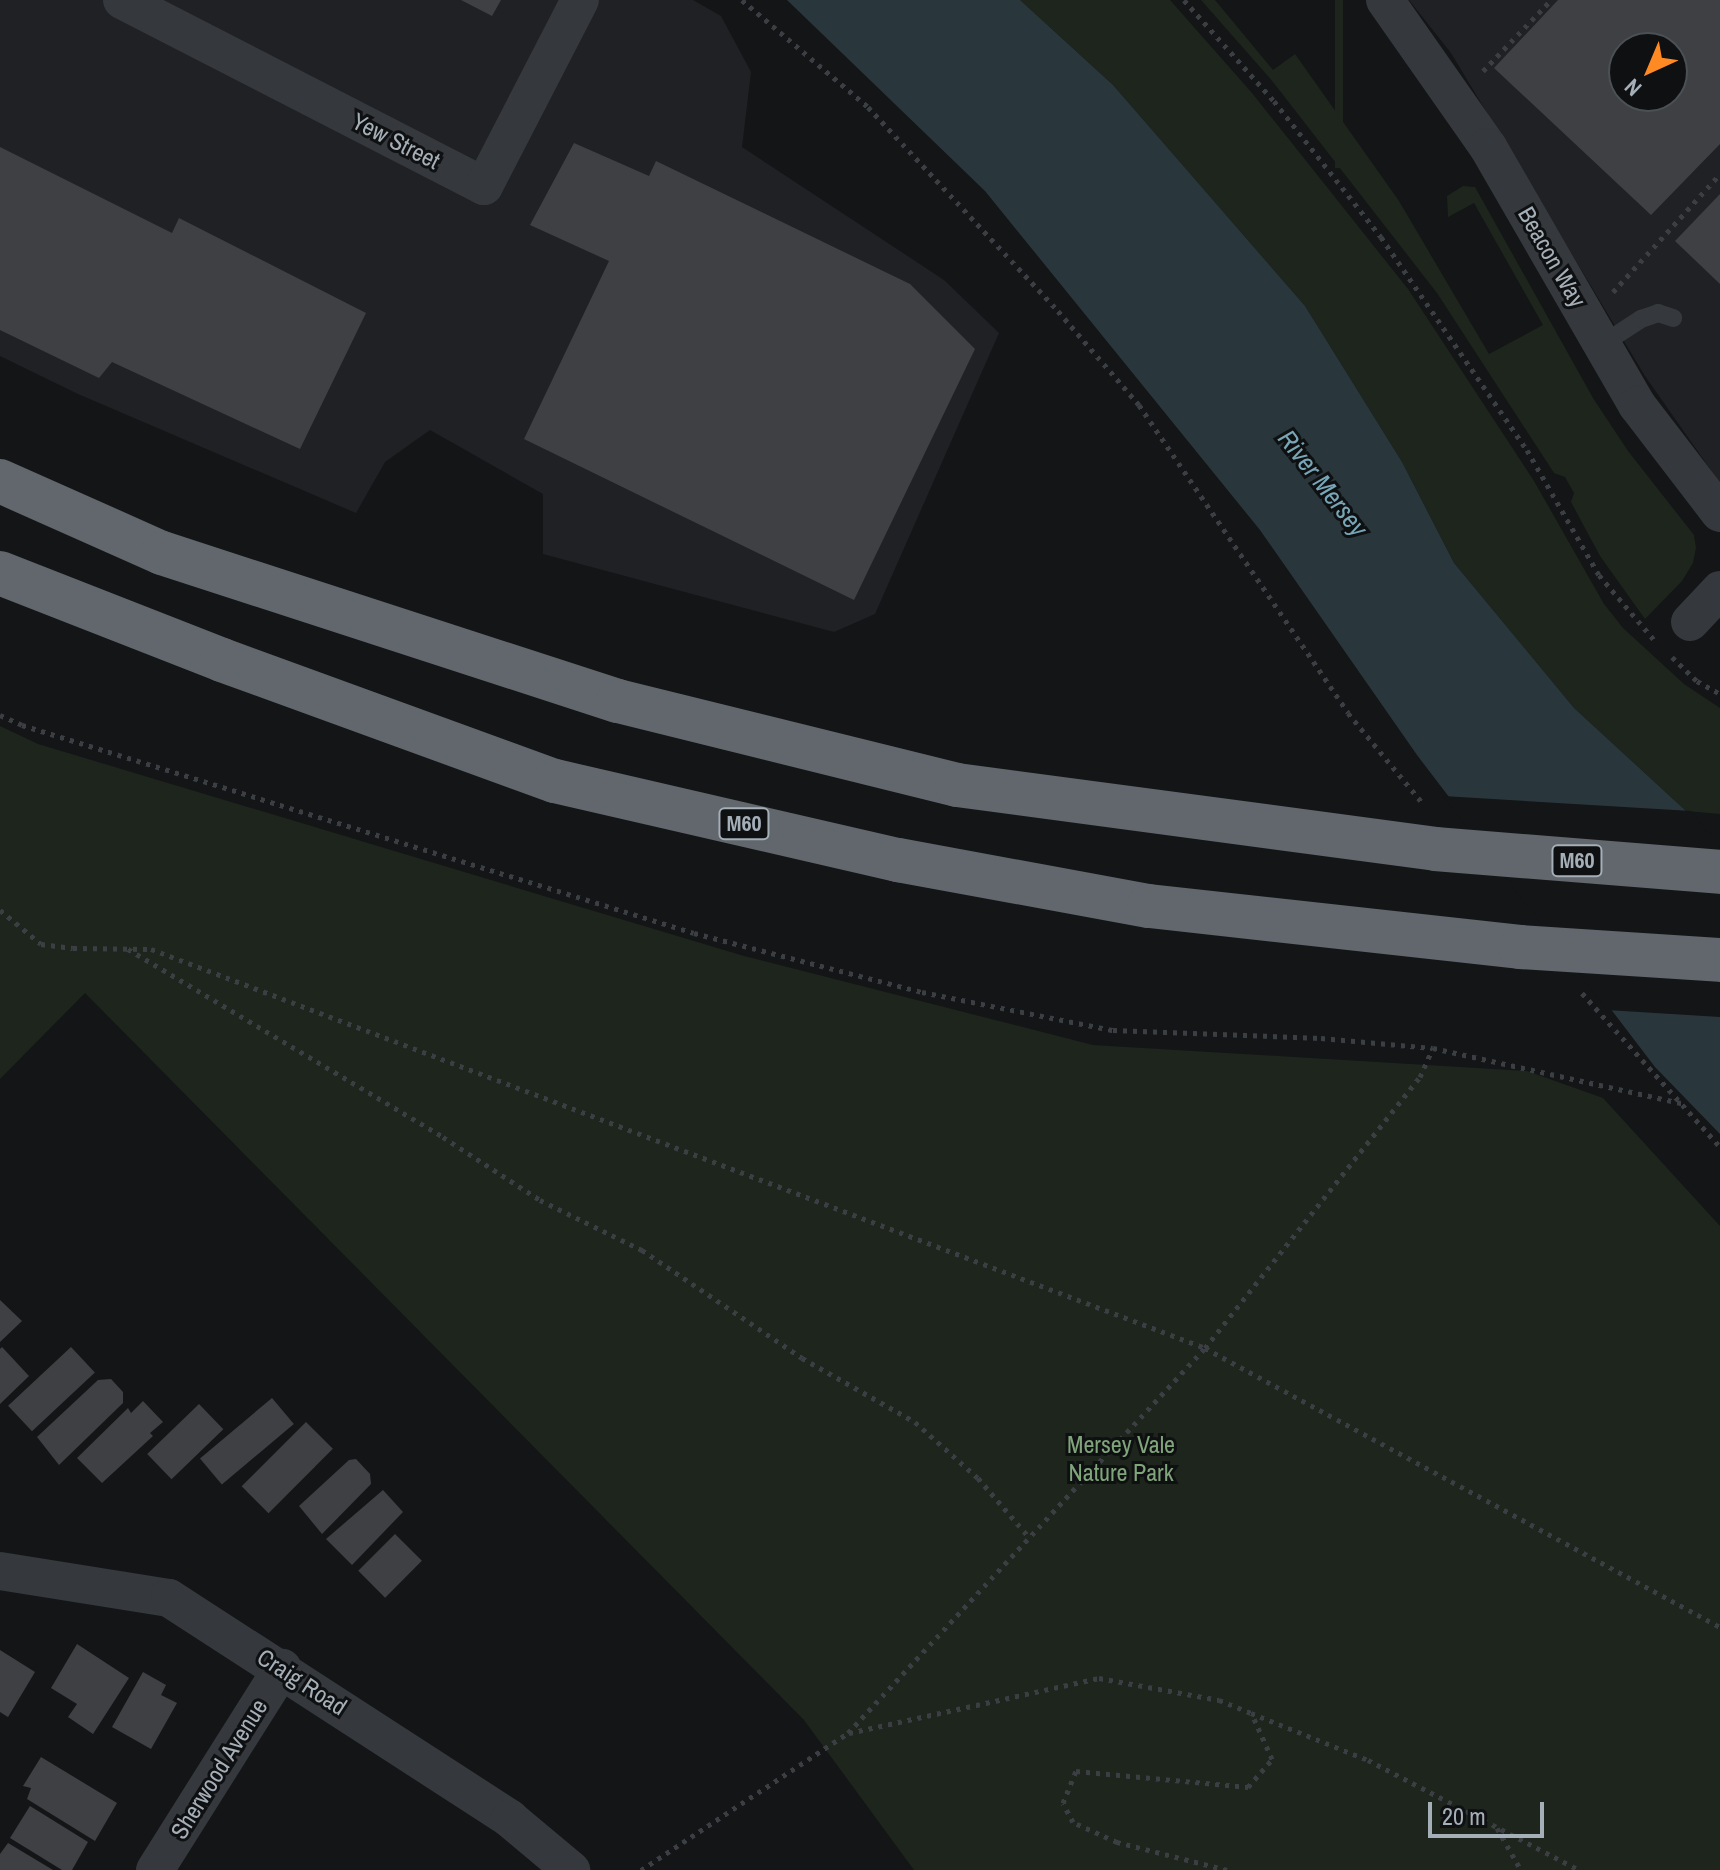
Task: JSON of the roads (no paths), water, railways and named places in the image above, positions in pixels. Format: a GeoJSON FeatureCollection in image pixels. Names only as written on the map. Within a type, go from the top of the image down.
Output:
{"type":"FeatureCollection","features":[{"type":"Feature","properties":{"kind":"highway","name":"M60"},"geometry":{"type":"LineString","coordinates":[[0,481],[162,553],[618,701],[957,785],[1435,849],[1720,872]]}},
{"type":"Feature","properties":{"kind":"highway","name":"M60"},"geometry":{"type":"LineString","coordinates":[[0,573],[222,660],[555,781],[898,860],[1149,906],[1520,947],[1720,960]]}},
{"type":"Feature","properties":{"kind":"street","name":"Yew Street"},"geometry":{"type":"LineString","coordinates":[[122,0],[484,186],[580,0]]}},
{"type":"Feature","properties":{"kind":"street","name":"Beacon Way"},"geometry":{"type":"LineString","coordinates":[[1385,0],[1453,94],[1529,214],[1614,337],[1637,405],[1720,513]]}},
{"type":"Feature","properties":{"kind":"street"},"geometry":{"type":"LineString","coordinates":[[1690,622],[1720,590]]}},
{"type":"Feature","properties":{"kind":"street","name":"Craig Road"},"geometry":{"type":"LineString","coordinates":[[0,1571],[169,1598],[282,1668],[510,1819],[571,1870]]}},
{"type":"Feature","properties":{"kind":"street","name":"Sherwood Avenue"},"geometry":{"type":"LineString","coordinates":[[155,1870],[282,1668]]}},
{"type":"Feature","properties":{"kind":"lane"},"geometry":{"type":"LineString","coordinates":[[1614,337],[1658,313],[1673,318]]}},
{"type":"Feature","properties":{"kind":"water","name":"River Mersey"},"geometry":{"type":"Polygon","coordinates":[[[787,0],[1020,0],[1113,85],[1305,306],[1402,462],[1454,563],[1574,708],[1686,811],[1720,855],[1720,1134],[1655,1067],[1417,755],[1260,530],[985,191],[787,0]]]}},
{"type":"Feature","properties":{"kind":"park label","name":"Mersey Vale Nature Park"},"geometry":{"type":"Point","coordinates":[1121,1459]}}]}
